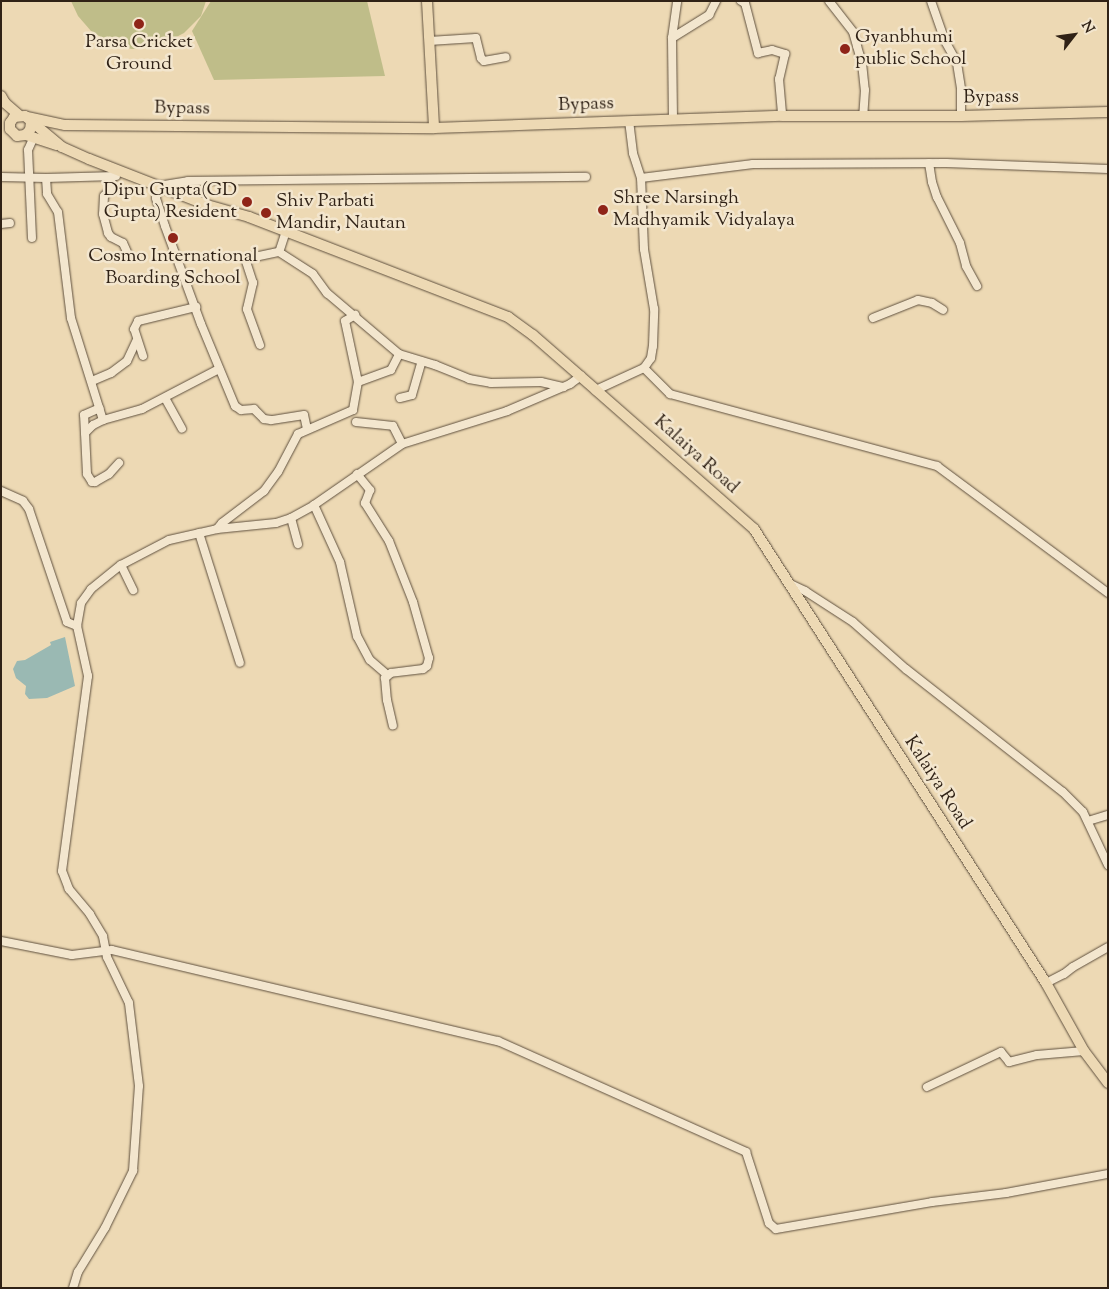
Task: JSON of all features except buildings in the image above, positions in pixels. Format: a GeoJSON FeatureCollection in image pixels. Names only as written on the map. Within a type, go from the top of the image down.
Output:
{"type":"FeatureCollection","features":[{"type":"Feature","properties":{"kind":"main road"},"geometry":{"type":"LineString","coordinates":[[427,1],[434,128]]}},
{"type":"Feature","properties":{"kind":"main road","name":"Kalaiya Road"},"geometry":{"type":"LineString","coordinates":[[3,100],[15,120],[42,131],[62,147],[158,186],[286,231],[508,316],[581,376],[754,530],[1046,983],[1084,1051],[1108,1083]]}},
{"type":"Feature","properties":{"kind":"main road","name":"Bypass"},"geometry":{"type":"LineString","coordinates":[[65,125],[434,128],[782,116],[961,116],[1108,112]]}},
{"type":"Feature","properties":{"kind":"main road"},"geometry":{"type":"LineString","coordinates":[[15,120],[29,136],[62,147]]}},
{"type":"Feature","properties":{"kind":"main road"},"geometry":{"type":"LineString","coordinates":[[1,132],[15,120],[65,125]]}},
{"type":"Feature","properties":{"kind":"main road"},"geometry":{"type":"LineString","coordinates":[[29,136],[65,125]]}},
{"type":"Feature","properties":{"kind":"street"},"geometry":{"type":"LineString","coordinates":[[673,120],[672,38],[677,1]]}},
{"type":"Feature","properties":{"kind":"street"},"geometry":{"type":"LineString","coordinates":[[672,38],[709,15],[716,1]]}},
{"type":"Feature","properties":{"kind":"street"},"geometry":{"type":"LineString","coordinates":[[742,1],[745,3],[758,53],[772,50],[785,54],[779,79],[782,116]]}},
{"type":"Feature","properties":{"kind":"street"},"geometry":{"type":"LineString","coordinates":[[829,1],[853,32],[862,62],[863,116]]}},
{"type":"Feature","properties":{"kind":"street"},"geometry":{"type":"LineString","coordinates":[[931,1],[945,41],[957,63],[961,116]]}},
{"type":"Feature","properties":{"kind":"street"},"geometry":{"type":"LineString","coordinates":[[429,41],[476,38],[481,58],[484,61],[506,57]]}},
{"type":"Feature","properties":{"kind":"street"},"geometry":{"type":"LineString","coordinates":[[596,390],[644,368],[650,358],[653,346],[654,309],[644,249],[641,178],[633,153],[629,121]]}},
{"type":"Feature","properties":{"kind":"street"},"geometry":{"type":"LineString","coordinates":[[29,136],[32,238]]}},
{"type":"Feature","properties":{"kind":"street"},"geometry":{"type":"LineString","coordinates":[[641,178],[753,164],[929,163],[1108,169]]}},
{"type":"Feature","properties":{"kind":"street"},"geometry":{"type":"LineString","coordinates":[[929,163],[937,197],[960,243],[966,266],[977,286]]}},
{"type":"Feature","properties":{"kind":"street"},"geometry":{"type":"LineString","coordinates":[[1,177],[46,178],[128,174]]}},
{"type":"Feature","properties":{"kind":"street"},"geometry":{"type":"LineString","coordinates":[[112,176],[110,190],[104,196],[103,214],[111,237],[123,243],[128,254]]}},
{"type":"Feature","properties":{"kind":"street"},"geometry":{"type":"LineString","coordinates":[[307,429],[304,415],[271,420],[264,419],[254,409],[238,409],[229,394],[219,369],[165,226],[156,198],[158,186],[188,180],[586,177]]}},
{"type":"Feature","properties":{"kind":"street"},"geometry":{"type":"LineString","coordinates":[[46,178],[48,194],[58,212],[71,318],[103,420]]}},
{"type":"Feature","properties":{"kind":"street"},"geometry":{"type":"LineString","coordinates":[[1,224],[10,222]]}},
{"type":"Feature","properties":{"kind":"street"},"geometry":{"type":"LineString","coordinates":[[279,252],[286,231]]}},
{"type":"Feature","properties":{"kind":"street"},"geometry":{"type":"LineString","coordinates":[[260,345],[247,310],[252,283],[245,259],[279,252],[313,274],[327,293],[400,354],[469,379],[491,382],[541,382],[563,386]]}},
{"type":"Feature","properties":{"kind":"street"},"geometry":{"type":"LineString","coordinates":[[873,318],[918,300],[932,303],[943,310]]}},
{"type":"Feature","properties":{"kind":"street"},"geometry":{"type":"LineString","coordinates":[[143,356],[134,329],[138,321],[196,307]]}},
{"type":"Feature","properties":{"kind":"street"},"geometry":{"type":"LineString","coordinates":[[217,529],[264,490],[278,472],[293,440],[307,429],[353,410],[358,382],[345,321],[355,315]]}},
{"type":"Feature","properties":{"kind":"street"},"geometry":{"type":"LineString","coordinates":[[92,381],[111,373],[127,361],[137,340]]}},
{"type":"Feature","properties":{"kind":"street"},"geometry":{"type":"LineString","coordinates":[[358,382],[391,370],[400,354]]}},
{"type":"Feature","properties":{"kind":"street"},"geometry":{"type":"LineString","coordinates":[[400,398],[412,395],[422,361]]}},
{"type":"Feature","properties":{"kind":"street"},"geometry":{"type":"LineString","coordinates":[[644,368],[670,394],[937,466],[1108,593]]}},
{"type":"Feature","properties":{"kind":"street"},"geometry":{"type":"LineString","coordinates":[[85,433],[93,425],[103,420],[142,409],[219,369]]}},
{"type":"Feature","properties":{"kind":"street"},"geometry":{"type":"LineString","coordinates":[[73,1288],[78,1272],[105,1228],[129,1180],[134,1159],[134,1129],[139,1086],[129,1003],[113,970],[103,936],[90,914],[69,889],[62,871],[88,676],[77,626],[81,602],[91,589],[121,565],[169,540],[217,529],[276,523],[291,518],[314,505],[402,444],[481,421],[563,386],[581,376]]}},
{"type":"Feature","properties":{"kind":"street"},"geometry":{"type":"LineString","coordinates":[[166,398],[182,429]]}},
{"type":"Feature","properties":{"kind":"street"},"geometry":{"type":"LineString","coordinates":[[100,408],[84,415],[87,474],[92,482],[98,481],[109,474],[120,463]]}},
{"type":"Feature","properties":{"kind":"street"},"geometry":{"type":"LineString","coordinates":[[356,422],[393,426],[402,444]]}},
{"type":"Feature","properties":{"kind":"street"},"geometry":{"type":"LineString","coordinates":[[314,505],[340,562],[357,636],[370,660],[388,675],[423,670],[427,666],[429,658],[413,602],[390,540],[365,503],[370,490],[357,474]]}},
{"type":"Feature","properties":{"kind":"street"},"geometry":{"type":"LineString","coordinates":[[1,491],[23,501],[29,509],[67,622],[77,626]]}},
{"type":"Feature","properties":{"kind":"street"},"geometry":{"type":"LineString","coordinates":[[291,518],[298,544]]}},
{"type":"Feature","properties":{"kind":"street"},"geometry":{"type":"LineString","coordinates":[[199,533],[240,663]]}},
{"type":"Feature","properties":{"kind":"street"},"geometry":{"type":"LineString","coordinates":[[121,565],[133,590]]}},
{"type":"Feature","properties":{"kind":"street"},"geometry":{"type":"LineString","coordinates":[[788,583],[806,591],[854,622],[906,669],[1063,792],[1080,808],[1108,865]]}},
{"type":"Feature","properties":{"kind":"street"},"geometry":{"type":"LineString","coordinates":[[388,675],[385,678],[387,700],[393,726]]}},
{"type":"Feature","properties":{"kind":"street"},"geometry":{"type":"LineString","coordinates":[[1088,821],[1108,814]]}},
{"type":"Feature","properties":{"kind":"street"},"geometry":{"type":"LineString","coordinates":[[1,941],[72,955],[112,950],[482,1036],[515,1048],[746,1152],[769,1223],[776,1229],[932,1202],[1006,1193],[1108,1174]]}},
{"type":"Feature","properties":{"kind":"street"},"geometry":{"type":"LineString","coordinates":[[1046,983],[1108,947]]}},
{"type":"Feature","properties":{"kind":"street"},"geometry":{"type":"LineString","coordinates":[[928,1087],[1001,1052],[1009,1062],[1037,1054],[1084,1051]]}},
{"type":"Feature","properties":{"kind":"shaded area","name":"Parsa Cricket Ground"},"geometry":{"type":"Polygon","coordinates":[[[71,1],[206,1],[201,16],[184,33],[159,46],[132,49],[112,44],[91,31],[78,16],[71,1]]]}},
{"type":"Feature","properties":{"kind":"shaded area"},"geometry":{"type":"Polygon","coordinates":[[[211,1],[367,1],[385,76],[214,80],[192,31],[211,1]]]}},
{"type":"Feature","properties":{"kind":"water"},"geometry":{"type":"Polygon","coordinates":[[[65,637],[75,686],[47,698],[29,699],[25,694],[26,686],[16,678],[13,669],[17,661],[25,660],[51,645],[50,642],[65,637]]]}},
{"type":"Feature","properties":{"kind":"place","name":"Parsa Cricket Ground"},"geometry":{"type":"Point","coordinates":[139,24]}},
{"type":"Feature","properties":{"kind":"place","name":"Gyanbhumi public School"},"geometry":{"type":"Point","coordinates":[845,49]}},
{"type":"Feature","properties":{"kind":"place","name":"Dipu Gupta(GD Gupta) Resident"},"geometry":{"type":"Point","coordinates":[247,202]}},
{"type":"Feature","properties":{"kind":"place","name":"Shree Narsingh Madhyamik Vidyalaya"},"geometry":{"type":"Point","coordinates":[603,210]}},
{"type":"Feature","properties":{"kind":"place","name":"Shiv Parbati Mandir, Nautan"},"geometry":{"type":"Point","coordinates":[266,213]}},
{"type":"Feature","properties":{"kind":"place","name":"Cosmo International Boarding School"},"geometry":{"type":"Point","coordinates":[173,238]}}]}
